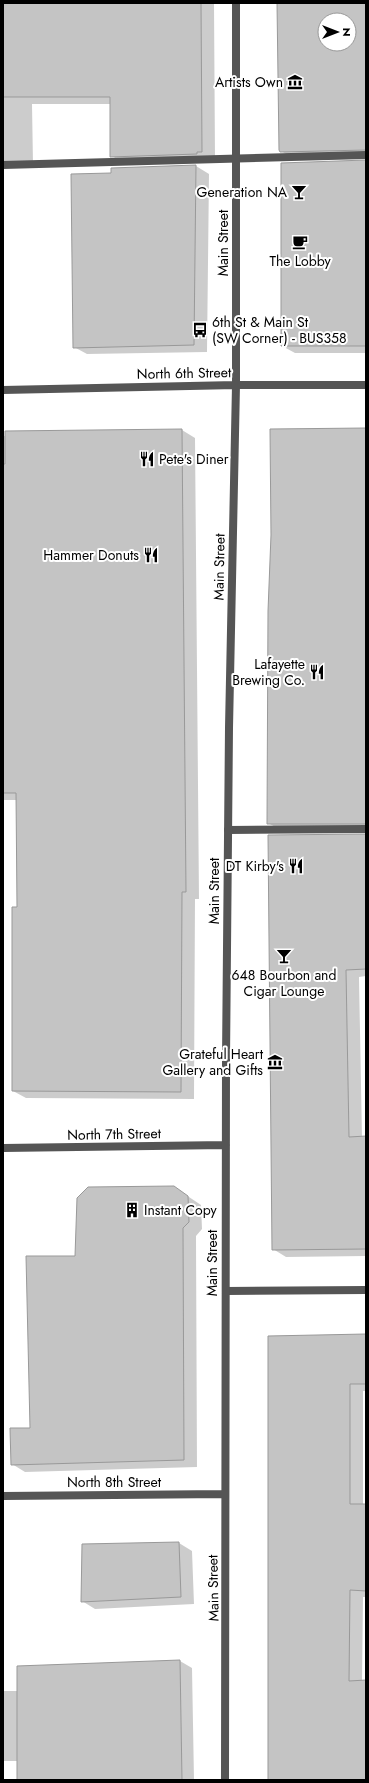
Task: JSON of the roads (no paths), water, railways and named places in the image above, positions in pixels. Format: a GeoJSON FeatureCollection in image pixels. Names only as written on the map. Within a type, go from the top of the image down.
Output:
{"type":"FeatureCollection","features":[{"type":"Feature","properties":{"kind":"street","name":"Main Street"},"geometry":{"type":"LineString","coordinates":[[225,1780],[226,1146],[228,830],[236,385],[236,3]]}},
{"type":"Feature","properties":{"kind":"street"},"geometry":{"type":"LineString","coordinates":[[3,165],[366,155]]}},
{"type":"Feature","properties":{"kind":"street","name":"North 6th Street"},"geometry":{"type":"LineString","coordinates":[[3,390],[236,385],[366,385]]}},
{"type":"Feature","properties":{"kind":"street"},"geometry":{"type":"LineString","coordinates":[[228,830],[366,829]]}},
{"type":"Feature","properties":{"kind":"street","name":"North 7th Street"},"geometry":{"type":"LineString","coordinates":[[3,1148],[226,1146]]}},
{"type":"Feature","properties":{"kind":"street"},"geometry":{"type":"LineString","coordinates":[[226,1291],[366,1290]]}},
{"type":"Feature","properties":{"kind":"street","name":"North 8th Street"},"geometry":{"type":"LineString","coordinates":[[3,1496],[225,1494]]}},
{"type":"Feature","properties":{"kind":"place","name":"Artists Own"},"geometry":{"type":"Point","coordinates":[295,82]}},
{"type":"Feature","properties":{"kind":"place","name":"Generation NA"},"geometry":{"type":"Point","coordinates":[299,192]}},
{"type":"Feature","properties":{"kind":"place","name":"The Lobby"},"geometry":{"type":"Point","coordinates":[300,242]}},
{"type":"Feature","properties":{"kind":"place","name":"6th St & Main St (SW Corner) - BUS358"},"geometry":{"type":"Point","coordinates":[200,330]}},
{"type":"Feature","properties":{"kind":"place","name":"Pete's Diner"},"geometry":{"type":"Point","coordinates":[147,459]}},
{"type":"Feature","properties":{"kind":"place","name":"Hammer Donuts"},"geometry":{"type":"Point","coordinates":[151,555]}},
{"type":"Feature","properties":{"kind":"place","name":"Lafayette Brewing Co."},"geometry":{"type":"Point","coordinates":[317,672]}},
{"type":"Feature","properties":{"kind":"place","name":"DT Kirby's"},"geometry":{"type":"Point","coordinates":[296,866]}},
{"type":"Feature","properties":{"kind":"place","name":"648 Bourbon and Cigar Lounge"},"geometry":{"type":"Point","coordinates":[284,956]}},
{"type":"Feature","properties":{"kind":"place","name":"Grateful Heart Gallery and Gifts"},"geometry":{"type":"Point","coordinates":[275,1062]}},
{"type":"Feature","properties":{"kind":"place","name":"Instant Copy"},"geometry":{"type":"Point","coordinates":[132,1210]}}]}
